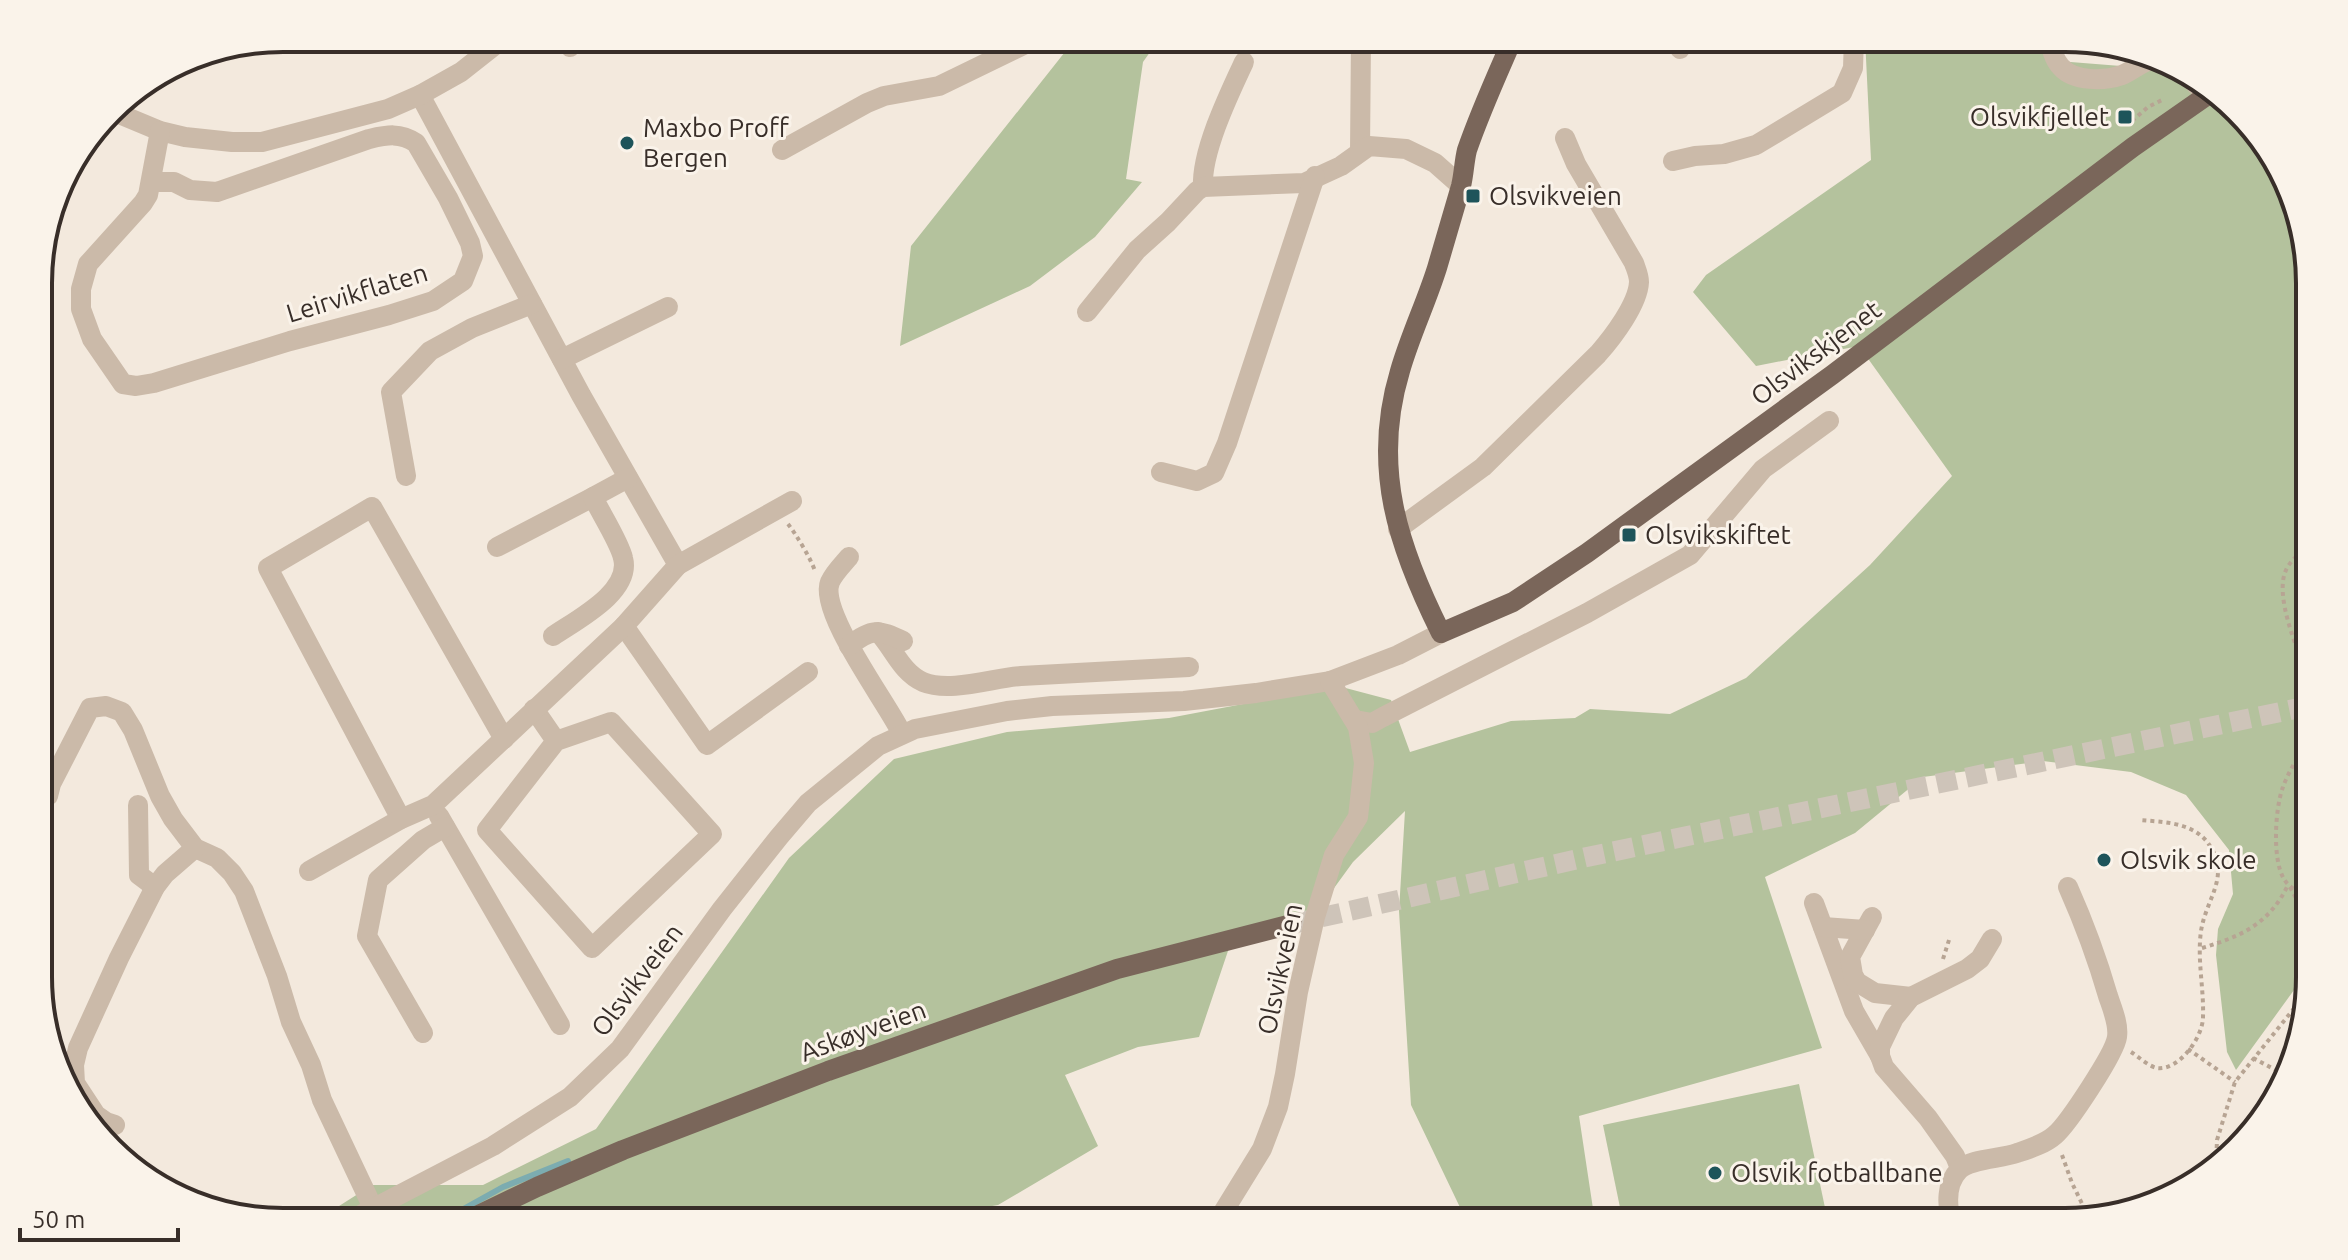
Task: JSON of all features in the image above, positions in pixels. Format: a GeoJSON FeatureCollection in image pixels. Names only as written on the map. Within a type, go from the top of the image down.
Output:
{"type":"FeatureCollection","features":[{"type":"Feature","properties":{"kind":"main road"},"geometry":{"type":"LineString","coordinates":[[1441,633],[1413,573],[1398,529],[1389,493],[1388,441],[1395,388],[1430,290],[1461,186],[1466,155],[1507,52]]}},
{"type":"Feature","properties":{"kind":"main road","name":"Olsvikskjenet"},"geometry":{"type":"LineString","coordinates":[[1441,633],[1513,602],[1587,553],[1832,375],[2133,147],[2203,98]]}},
{"type":"Feature","properties":{"kind":"main road","name":"Askøyveien"},"geometry":{"type":"LineString","coordinates":[[493,1208],[623,1150],[828,1071],[1117,969],[1292,924]]}},
{"type":"Feature","properties":{"kind":"street"},"geometry":{"type":"LineString","coordinates":[[124,116],[160,131],[232,142],[262,142],[388,109],[461,72],[486,52]]}},
{"type":"Feature","properties":{"kind":"street"},"geometry":{"type":"LineString","coordinates":[[782,150],[867,103],[884,96],[939,86],[1009,52]]}},
{"type":"Feature","properties":{"kind":"street"},"geometry":{"type":"LineString","coordinates":[[1360,151],[1361,52]]}},
{"type":"Feature","properties":{"kind":"street"},"geometry":{"type":"LineString","coordinates":[[1673,161],[1724,154],[1756,145],[1842,93],[1853,68],[1854,52]]}},
{"type":"Feature","properties":{"kind":"street"},"geometry":{"type":"LineString","coordinates":[[2054,52],[2059,66],[2068,74],[2091,79],[2110,79],[2140,65]]}},
{"type":"Feature","properties":{"kind":"street"},"geometry":{"type":"LineString","coordinates":[[1203,187],[1202,177],[1219,117],[1244,62]]}},
{"type":"Feature","properties":{"kind":"street"},"geometry":{"type":"LineString","coordinates":[[420,95],[562,359],[678,565]]}},
{"type":"Feature","properties":{"kind":"street","name":"Leirvikflaten"},"geometry":{"type":"LineString","coordinates":[[152,182],[174,182],[190,190],[217,192],[369,139],[395,134],[416,143],[448,198],[473,256],[463,281],[433,301],[154,383],[136,386],[123,384],[92,339],[81,309],[81,289],[88,264],[143,203],[152,182],[160,131]]}},
{"type":"Feature","properties":{"kind":"street"},"geometry":{"type":"LineString","coordinates":[[1398,529],[1483,467],[1588,364],[1613,336],[1636,295],[1639,279],[1634,263],[1576,164],[1565,138]]}},
{"type":"Feature","properties":{"kind":"street"},"geometry":{"type":"LineString","coordinates":[[1087,312],[1137,250],[1203,187],[1304,183],[1341,166],[1369,146],[1406,149],[1435,163],[1461,186]]}},
{"type":"Feature","properties":{"kind":"street"},"geometry":{"type":"LineString","coordinates":[[1161,472],[1197,481],[1214,473],[1227,443],[1315,176]]}},
{"type":"Feature","properties":{"kind":"street"},"geometry":{"type":"LineString","coordinates":[[406,476],[391,392],[430,351],[472,328],[532,304]]}},
{"type":"Feature","properties":{"kind":"street"},"geometry":{"type":"LineString","coordinates":[[562,359],[668,307]]}},
{"type":"Feature","properties":{"kind":"street"},"geometry":{"type":"LineString","coordinates":[[1355,720],[1372,723],[1587,613],[1690,555],[1763,469],[1829,421]]}},
{"type":"Feature","properties":{"kind":"street"},"geometry":{"type":"LineString","coordinates":[[497,547],[628,478]]}},
{"type":"Feature","properties":{"kind":"street"},"geometry":{"type":"LineString","coordinates":[[553,636],[601,603],[620,582],[624,560],[593,497]]}},
{"type":"Feature","properties":{"kind":"street"},"geometry":{"type":"LineString","coordinates":[[309,871],[401,819],[433,805],[624,626],[678,565],[784,506]]}},
{"type":"Feature","properties":{"kind":"street"},"geometry":{"type":"LineString","coordinates":[[401,819],[268,568],[372,507],[504,739]]}},
{"type":"Feature","properties":{"kind":"street"},"geometry":{"type":"LineString","coordinates":[[849,557],[830,582],[828,594],[849,646],[902,734]]}},
{"type":"Feature","properties":{"kind":"street"},"geometry":{"type":"LineString","coordinates":[[624,626],[707,745],[808,672]]}},
{"type":"Feature","properties":{"kind":"street"},"geometry":{"type":"LineString","coordinates":[[849,646],[862,635],[878,632],[903,641]]}},
{"type":"Feature","properties":{"kind":"street"},"geometry":{"type":"LineString","coordinates":[[878,632],[908,673],[935,685],[1189,667]]}},
{"type":"Feature","properties":{"kind":"street","name":"Olsvikveien"},"geometry":{"type":"LineString","coordinates":[[373,1208],[493,1146],[570,1097],[620,1049],[722,909],[808,803],[878,746],[915,729],[1007,711],[1052,706],[1184,701],[1330,681],[1398,655],[1441,633]]}},
{"type":"Feature","properties":{"kind":"street","name":"Olsvikveien"},"geometry":{"type":"LineString","coordinates":[[1226,1208],[1262,1149],[1278,1107],[1315,917],[1334,855],[1358,817],[1364,763],[1355,720],[1330,681]]}},
{"type":"Feature","properties":{"kind":"street"},"geometry":{"type":"LineString","coordinates":[[52,782],[90,708],[106,706],[122,712],[173,819],[195,848],[217,858],[244,891],[322,1100],[373,1208]]}},
{"type":"Feature","properties":{"kind":"street"},"geometry":{"type":"LineString","coordinates":[[534,709],[556,741]]}},
{"type":"Feature","properties":{"kind":"street"},"geometry":{"type":"LineString","coordinates":[[611,722],[712,834],[592,948],[487,830],[556,741],[611,722]]}},
{"type":"Feature","properties":{"kind":"street"},"geometry":{"type":"LineString","coordinates":[[138,805],[139,875],[155,887]]}},
{"type":"Feature","properties":{"kind":"street"},"geometry":{"type":"LineString","coordinates":[[433,805],[560,1025]]}},
{"type":"Feature","properties":{"kind":"street"},"geometry":{"type":"LineString","coordinates":[[423,1033],[367,936],[378,880],[423,840],[445,827]]}},
{"type":"Feature","properties":{"kind":"street"},"geometry":{"type":"LineString","coordinates":[[75,1076],[78,1048],[155,887],[195,848]]}},
{"type":"Feature","properties":{"kind":"street"},"geometry":{"type":"LineString","coordinates":[[1948,1208],[1950,1182],[1960,1168],[1989,1158],[2014,1154],[2055,1135],[2085,1097],[2116,1041],[2115,1018],[2099,963],[2068,887]]}},
{"type":"Feature","properties":{"kind":"street"},"geometry":{"type":"LineString","coordinates":[[1814,903],[1854,1011],[1884,1067],[1928,1118],[1960,1168]]}},
{"type":"Feature","properties":{"kind":"street"},"geometry":{"type":"LineString","coordinates":[[1823,927],[1869,923],[1850,957],[1853,975],[1857,982],[1875,993],[1911,997]]}},
{"type":"Feature","properties":{"kind":"street"},"geometry":{"type":"LineString","coordinates":[[1880,1056],[1880,1047],[1894,1018],[1911,997],[1967,969],[1980,959],[1992,939]]}},
{"type":"Feature","properties":{"kind":"street"},"geometry":{"type":"LineString","coordinates":[[101,1119],[115,1125]]}},
{"type":"Feature","properties":{"kind":"path"},"geometry":{"type":"LineString","coordinates":[[784,506],[792,529],[828,594]]}},
{"type":"Feature","properties":{"kind":"path"},"geometry":{"type":"LineString","coordinates":[[2296,555],[2286,568],[2282,593],[2296,639]]}},
{"type":"Feature","properties":{"kind":"path"},"geometry":{"type":"LineString","coordinates":[[2296,761],[2283,785],[2276,810],[2277,851],[2283,878],[2296,899]]}},
{"type":"Feature","properties":{"kind":"path"},"geometry":{"type":"LineString","coordinates":[[2116,1041],[2157,1068],[2168,1067],[2181,1059],[2199,1034],[2203,1018],[2199,961],[2201,931],[2219,872],[2207,842],[2193,829],[2167,822],[2140,820]]}},
{"type":"Feature","properties":{"kind":"path"},"geometry":{"type":"LineString","coordinates":[[2288,885],[2296,890]]}},
{"type":"Feature","properties":{"kind":"path"},"geometry":{"type":"LineString","coordinates":[[2202,948],[2235,938],[2258,924],[2279,904],[2288,885]]}},
{"type":"Feature","properties":{"kind":"path"},"geometry":{"type":"LineString","coordinates":[[2217,1151],[2217,1140],[2235,1082],[2294,1009]]}},
{"type":"Feature","properties":{"kind":"path"},"geometry":{"type":"LineString","coordinates":[[2188,1049],[2235,1082]]}},
{"type":"Feature","properties":{"kind":"path"},"geometry":{"type":"LineString","coordinates":[[2253,1058],[2276,1070]]}},
{"type":"Feature","properties":{"kind":"path"},"geometry":{"type":"LineString","coordinates":[[2055,1135],[2084,1207]]}},
{"type":"Feature","properties":{"kind":"green space"},"geometry":{"type":"Polygon","coordinates":[[[1065,52],[1150,52],[1143,62],[1126,179],[1142,182],[1095,237],[1030,286],[900,346],[911,246],[1065,52]]]}},
{"type":"Feature","properties":{"kind":"green space"},"geometry":{"type":"Polygon","coordinates":[[[1866,52],[2054,52],[2058,61],[2148,68],[2193,91],[2217,109],[2248,142],[2278,195],[2288,223],[2296,283],[2296,987],[2236,1070],[2227,1052],[2216,955],[2218,929],[2233,894],[2229,850],[2186,795],[2131,772],[2043,761],[1923,777],[1855,833],[1765,877],[1822,1048],[1579,1116],[1593,1208],[1460,1208],[1411,1105],[1399,911],[1405,811],[1353,862],[1313,917],[1229,948],[1199,1037],[1138,1047],[1065,1075],[1098,1146],[998,1205],[981,1208],[336,1208],[372,1185],[483,1185],[596,1129],[789,858],[894,759],[1007,732],[1169,718],[1338,686],[1391,700],[1410,752],[1511,721],[1575,718],[1590,709],[1670,714],[1746,678],[1870,565],[1952,476],[1859,346],[1756,366],[1693,292],[1706,275],[1871,160],[1866,52]]]}},
{"type":"Feature","properties":{"kind":"green space","name":"Olsvik fotballbane"},"geometry":{"type":"Polygon","coordinates":[[[1799,1084],[1825,1208],[1620,1208],[1603,1125],[1799,1084]]]}},
{"type":"Feature","properties":{"kind":"waterway"},"geometry":{"type":"LineString","coordinates":[[465,1208],[503,1187],[568,1161]]}},
{"type":"Feature","properties":{"kind":"tunnel"},"geometry":{"type":"LineString","coordinates":[[1292,924],[1587,857],[2296,709]]}},
{"type":"Feature","properties":{"kind":"place","name":"Olsvikfjellet"},"geometry":{"type":"Point","coordinates":[2125,117]}},
{"type":"Feature","properties":{"kind":"place","name":"Maxbo Proff Bergen"},"geometry":{"type":"Point","coordinates":[627,143]}},
{"type":"Feature","properties":{"kind":"place","name":"Olsvikveien"},"geometry":{"type":"Point","coordinates":[1473,196]}},
{"type":"Feature","properties":{"kind":"place","name":"Olsvikskiftet"},"geometry":{"type":"Point","coordinates":[1629,535]}},
{"type":"Feature","properties":{"kind":"place","name":"Olsvik skole"},"geometry":{"type":"Point","coordinates":[2104,860]}},
{"type":"Feature","properties":{"kind":"place","name":"Olsvik fotballbane"},"geometry":{"type":"Point","coordinates":[1715,1173]}}]}
